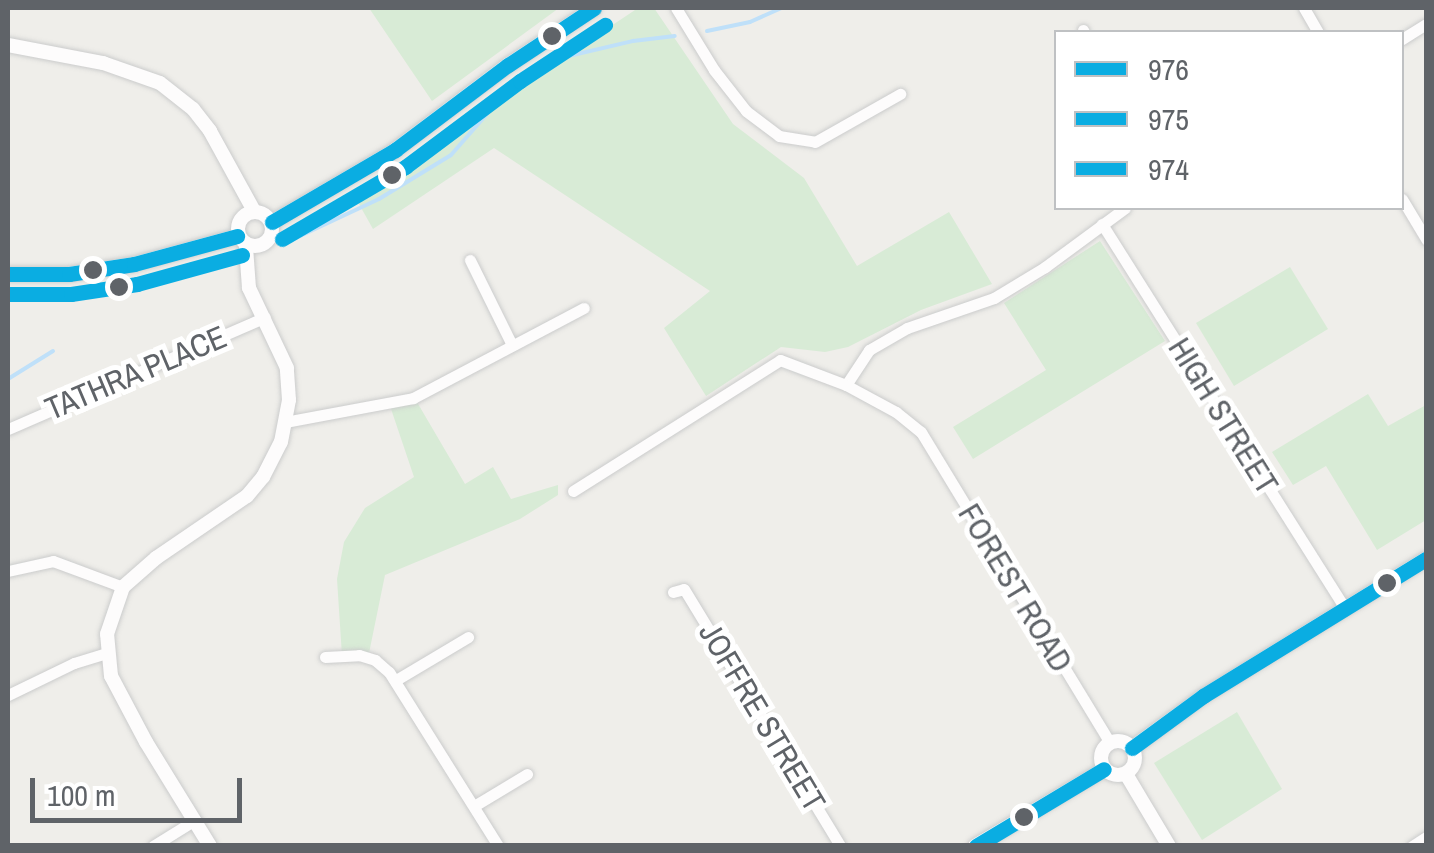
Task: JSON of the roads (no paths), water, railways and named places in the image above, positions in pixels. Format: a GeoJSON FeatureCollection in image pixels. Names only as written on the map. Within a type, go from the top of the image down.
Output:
{"type":"FeatureCollection","features":[{"type":"Feature","properties":{"kind":"street"},"geometry":{"type":"LineString","coordinates":[[8,274],[69,274],[242,241],[261,244],[272,222],[395,150],[508,65],[594,8]]}},
{"type":"Feature","properties":{"kind":"street"},"geometry":{"type":"LineString","coordinates":[[676,8],[746,111],[779,136],[815,142],[848,127],[900,94]]}},
{"type":"Feature","properties":{"kind":"street"},"geometry":{"type":"LineString","coordinates":[[1304,8],[1317,30]]}},
{"type":"Feature","properties":{"kind":"street"},"geometry":{"type":"LineString","coordinates":[[1404,38],[1426,24]]}},
{"type":"Feature","properties":{"kind":"street"},"geometry":{"type":"LineString","coordinates":[[8,45],[117,66],[160,82],[193,109],[210,131],[254,212]]}},
{"type":"Feature","properties":{"kind":"street"},"geometry":{"type":"LineString","coordinates":[[1404,202],[1426,239]]}},
{"type":"Feature","properties":{"kind":"street"},"geometry":{"type":"LineString","coordinates":[[573,492],[780,360],[846,385],[869,350],[908,328],[994,298],[1121,210]]}},
{"type":"Feature","properties":{"kind":"street"},"geometry":{"type":"LineString","coordinates":[[210,846],[146,742],[111,676],[106,653],[111,614],[123,588],[156,558],[248,496],[272,461],[286,422],[286,368],[248,288],[242,241],[243,218],[265,212],[272,222]]}},
{"type":"Feature","properties":{"kind":"street","name":"HIGH STREET"},"geometry":{"type":"LineString","coordinates":[[1102,224],[1345,608]]}},
{"type":"Feature","properties":{"kind":"street"},"geometry":{"type":"LineString","coordinates":[[470,260],[512,345]]}},
{"type":"Feature","properties":{"kind":"street"},"geometry":{"type":"LineString","coordinates":[[286,422],[413,398],[584,308]]}},
{"type":"Feature","properties":{"kind":"street","name":"TATHRA PLACE"},"geometry":{"type":"LineString","coordinates":[[8,428],[265,317]]}},
{"type":"Feature","properties":{"kind":"street","name":"FOREST ROAD"},"geometry":{"type":"LineString","coordinates":[[846,385],[896,412],[921,432],[1110,742]]}},
{"type":"Feature","properties":{"kind":"street"},"geometry":{"type":"LineString","coordinates":[[1132,748],[1203,696],[1426,559]]}},
{"type":"Feature","properties":{"kind":"street"},"geometry":{"type":"LineString","coordinates":[[8,571],[53,561],[123,588]]}},
{"type":"Feature","properties":{"kind":"street","name":"JOFFRE STREET"},"geometry":{"type":"LineString","coordinates":[[683,574],[679,590],[840,846]]}},
{"type":"Feature","properties":{"kind":"street"},"geometry":{"type":"LineString","coordinates":[[396,680],[468,636]]}},
{"type":"Feature","properties":{"kind":"street"},"geometry":{"type":"LineString","coordinates":[[8,695],[74,663],[106,653]]}},
{"type":"Feature","properties":{"kind":"street"},"geometry":{"type":"LineString","coordinates":[[324,657],[360,655],[375,660],[396,680],[498,846]]}},
{"type":"Feature","properties":{"kind":"street"},"geometry":{"type":"LineString","coordinates":[[1120,741],[1132,748],[1134,765],[1126,774],[1112,775],[1104,769],[1101,752],[1110,742],[1120,741]]}},
{"type":"Feature","properties":{"kind":"street"},"geometry":{"type":"LineString","coordinates":[[975,846],[1104,769]]}},
{"type":"Feature","properties":{"kind":"street"},"geometry":{"type":"LineString","coordinates":[[474,806],[527,774]]}},
{"type":"Feature","properties":{"kind":"street"},"geometry":{"type":"LineString","coordinates":[[1126,774],[1169,846]]}},
{"type":"Feature","properties":{"kind":"street"},"geometry":{"type":"LineString","coordinates":[[153,846],[195,820]]}},
{"type":"Feature","properties":{"kind":"street"},"geometry":{"type":"LineString","coordinates":[[1412,846],[1426,837]]}},
{"type":"Feature","properties":{"kind":"waterway"},"geometry":{"type":"LineString","coordinates":[[707,31],[750,22],[782,8]]}},
{"type":"Feature","properties":{"kind":"waterway"},"geometry":{"type":"LineString","coordinates":[[283,244],[379,199],[451,155],[522,74],[539,63],[633,41],[675,36]]}},
{"type":"Feature","properties":{"kind":"waterway"},"geometry":{"type":"LineString","coordinates":[[8,379],[53,351]]}}]}
